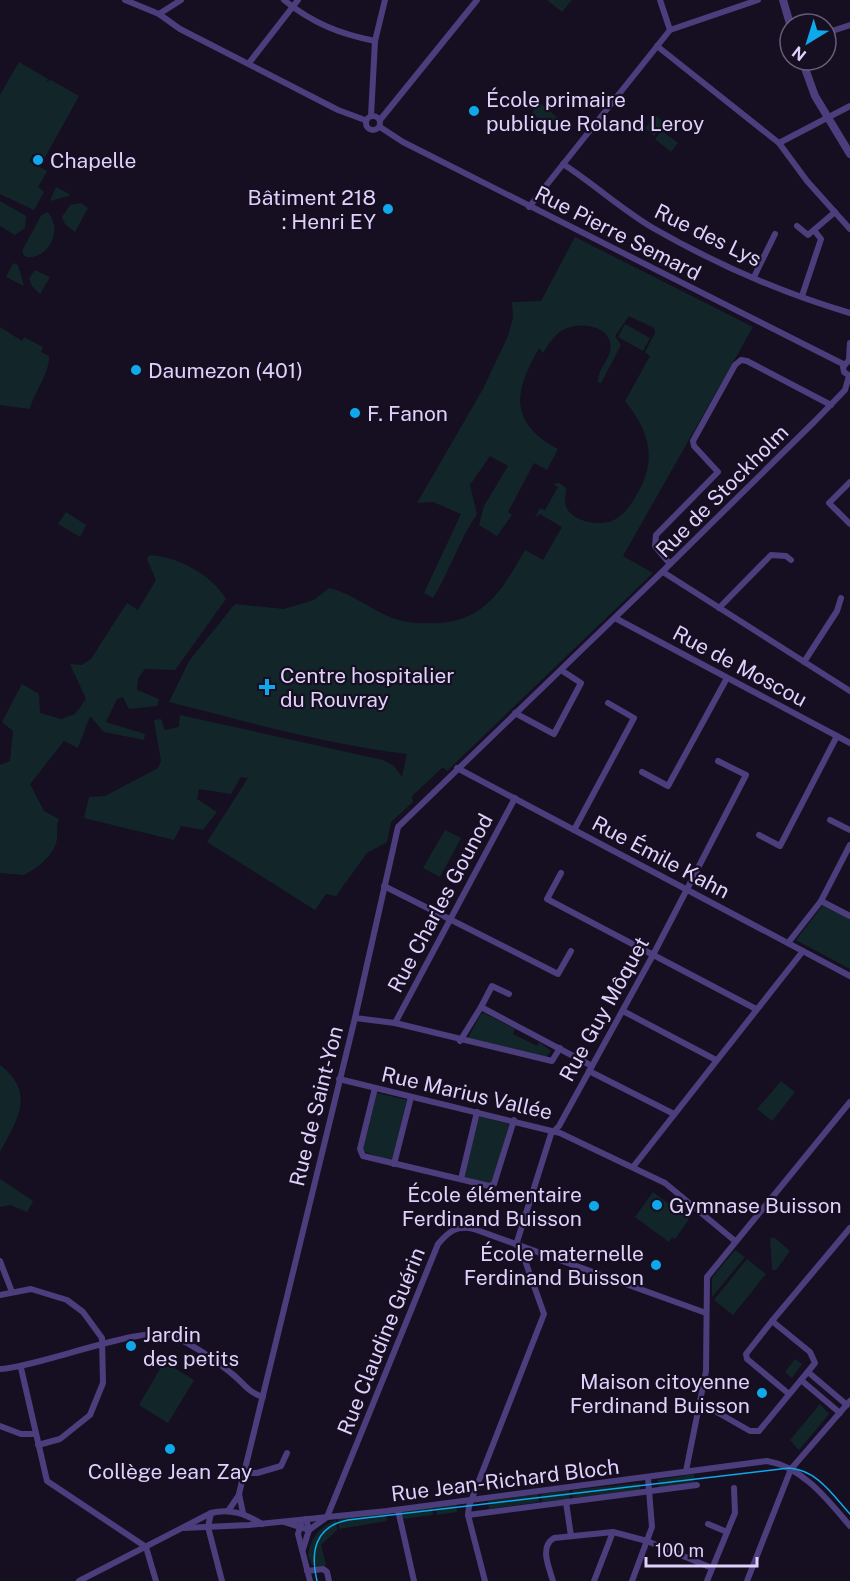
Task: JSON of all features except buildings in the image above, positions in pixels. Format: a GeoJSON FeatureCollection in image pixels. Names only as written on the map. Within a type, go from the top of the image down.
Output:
{"type":"FeatureCollection","features":[{"type":"Feature","properties":{"kind":"street"},"geometry":{"type":"LineString","coordinates":[[125,0],[136,2],[159,14],[180,29],[338,110],[368,118],[380,124]]}},
{"type":"Feature","properties":{"kind":"street"},"geometry":{"type":"LineString","coordinates":[[159,14],[181,0]]}},
{"type":"Feature","properties":{"kind":"street"},"geometry":{"type":"LineString","coordinates":[[284,0],[334,31],[375,41]]}},
{"type":"Feature","properties":{"kind":"street"},"geometry":{"type":"LineString","coordinates":[[249,63],[298,0]]}},
{"type":"Feature","properties":{"kind":"street"},"geometry":{"type":"LineString","coordinates":[[385,0],[375,41],[367,125],[375,129],[477,0]]}},
{"type":"Feature","properties":{"kind":"street"},"geometry":{"type":"LineString","coordinates":[[660,0],[670,30]]}},
{"type":"Feature","properties":{"kind":"street"},"geometry":{"type":"LineString","coordinates":[[529,207],[670,30],[758,0]]}},
{"type":"Feature","properties":{"kind":"street"},"geometry":{"type":"LineString","coordinates":[[657,46],[779,143],[807,181],[850,229]]}},
{"type":"Feature","properties":{"kind":"street"},"geometry":{"type":"LineString","coordinates":[[806,72],[826,117],[850,154]]}},
{"type":"Feature","properties":{"kind":"street"},"geometry":{"type":"LineString","coordinates":[[779,143],[850,106]]}},
{"type":"Feature","properties":{"kind":"street","name":"Rue Pierre Semard"},"geometry":{"type":"LineString","coordinates":[[380,124],[403,142],[843,364]]}},
{"type":"Feature","properties":{"kind":"street","name":"Rue des Lys"},"geometry":{"type":"LineString","coordinates":[[564,164],[652,228],[754,277],[850,313]]}},
{"type":"Feature","properties":{"kind":"street"},"geometry":{"type":"LineString","coordinates":[[797,226],[808,236],[835,212]]}},
{"type":"Feature","properties":{"kind":"street"},"geometry":{"type":"LineString","coordinates":[[802,296],[821,239],[814,230]]}},
{"type":"Feature","properties":{"kind":"street"},"geometry":{"type":"LineString","coordinates":[[754,277],[775,234]]}},
{"type":"Feature","properties":{"kind":"street"},"geometry":{"type":"LineString","coordinates":[[850,343],[850,359],[843,364],[844,372],[850,376]]}},
{"type":"Feature","properties":{"kind":"street"},"geometry":{"type":"LineString","coordinates":[[670,564],[655,546],[656,535],[718,472],[694,446],[693,441],[735,365],[741,360],[747,361],[831,405]]}},
{"type":"Feature","properties":{"kind":"street","name":"Rue de Stockholm"},"geometry":{"type":"LineString","coordinates":[[850,376],[845,390],[831,405],[663,572],[850,691]]}},
{"type":"Feature","properties":{"kind":"street"},"geometry":{"type":"LineString","coordinates":[[850,482],[829,503],[850,524]]}},
{"type":"Feature","properties":{"kind":"street"},"geometry":{"type":"LineString","coordinates":[[719,608],[771,555],[786,556],[791,560]]}},
{"type":"Feature","properties":{"kind":"street","name":"Rue de Saint-Yon"},"geometry":{"type":"LineString","coordinates":[[243,1513],[240,1494],[244,1473],[355,1018],[398,827],[663,572]]}},
{"type":"Feature","properties":{"kind":"street"},"geometry":{"type":"LineString","coordinates":[[804,662],[837,610],[841,598]]}},
{"type":"Feature","properties":{"kind":"street","name":"Rue de Moscou"},"geometry":{"type":"LineString","coordinates":[[615,618],[850,743]]}},
{"type":"Feature","properties":{"kind":"street"},"geometry":{"type":"LineString","coordinates":[[515,712],[554,734],[581,682],[561,670]]}},
{"type":"Feature","properties":{"kind":"street"},"geometry":{"type":"LineString","coordinates":[[642,772],[668,786],[727,678]]}},
{"type":"Feature","properties":{"kind":"street"},"geometry":{"type":"LineString","coordinates":[[574,830],[634,718],[608,703]]}},
{"type":"Feature","properties":{"kind":"street"},"geometry":{"type":"LineString","coordinates":[[759,835],[780,846],[837,736]]}},
{"type":"Feature","properties":{"kind":"street","name":"Rue Guy Môquet"},"geometry":{"type":"LineString","coordinates":[[520,1246],[546,1148],[554,1131],[623,1011],[746,775],[718,761]]}},
{"type":"Feature","properties":{"kind":"street","name":"Rue Émile Kahn"},"geometry":{"type":"LineString","coordinates":[[457,768],[850,976]]}},
{"type":"Feature","properties":{"kind":"street","name":"Rue Charles Gounod"},"geometry":{"type":"LineString","coordinates":[[395,1023],[514,798]]}},
{"type":"Feature","properties":{"kind":"street"},"geometry":{"type":"LineString","coordinates":[[830,819],[850,830]]}},
{"type":"Feature","properties":{"kind":"street"},"geometry":{"type":"LineString","coordinates":[[788,943],[821,901],[850,845]]}},
{"type":"Feature","properties":{"kind":"street"},"geometry":{"type":"LineString","coordinates":[[561,873],[547,899],[756,1009]]}},
{"type":"Feature","properties":{"kind":"street"},"geometry":{"type":"LineString","coordinates":[[384,886],[558,974],[572,951]]}},
{"type":"Feature","properties":{"kind":"street"},"geometry":{"type":"LineString","coordinates":[[821,901],[850,916]]}},
{"type":"Feature","properties":{"kind":"street"},"geometry":{"type":"LineString","coordinates":[[633,1167],[803,951]]}},
{"type":"Feature","properties":{"kind":"street"},"geometry":{"type":"LineString","coordinates":[[460,1041],[492,986],[509,994]]}},
{"type":"Feature","properties":{"kind":"street"},"geometry":{"type":"LineString","coordinates":[[481,1006],[560,1048],[590,1069],[674,1114]]}},
{"type":"Feature","properties":{"kind":"street"},"geometry":{"type":"LineString","coordinates":[[623,1011],[716,1060]]}},
{"type":"Feature","properties":{"kind":"street"},"geometry":{"type":"LineString","coordinates":[[355,1018],[395,1023],[460,1041],[552,1061],[560,1048]]}},
{"type":"Feature","properties":{"kind":"street","name":"Rue Marius Vallée"},"geometry":{"type":"LineString","coordinates":[[339,1079],[554,1131],[665,1183],[735,1241]]}},
{"type":"Feature","properties":{"kind":"street"},"geometry":{"type":"LineString","coordinates":[[375,1088],[360,1149],[363,1156],[489,1186],[494,1184],[514,1120]]}},
{"type":"Feature","properties":{"kind":"street"},"geometry":{"type":"LineString","coordinates":[[394,1164],[411,1097]]}},
{"type":"Feature","properties":{"kind":"street"},"geometry":{"type":"LineString","coordinates":[[686,1471],[706,1371],[707,1277],[850,1102]]}},
{"type":"Feature","properties":{"kind":"street"},"geometry":{"type":"LineString","coordinates":[[461,1179],[477,1112]]}},
{"type":"Feature","properties":{"kind":"street","name":"Rue Claudine Guérin"},"geometry":{"type":"LineString","coordinates":[[327,1517],[438,1244],[448,1232],[466,1227],[706,1313]]}},
{"type":"Feature","properties":{"kind":"street"},"geometry":{"type":"LineString","coordinates":[[789,1394],[747,1359],[746,1354],[850,1228]]}},
{"type":"Feature","properties":{"kind":"street"},"geometry":{"type":"LineString","coordinates":[[485,1581],[468,1515],[471,1501],[544,1314],[520,1246]]}},
{"type":"Feature","properties":{"kind":"street"},"geometry":{"type":"LineString","coordinates":[[0,1261],[12,1292]]}},
{"type":"Feature","properties":{"kind":"street"},"geometry":{"type":"LineString","coordinates":[[0,1295],[31,1289],[67,1300],[93,1323],[102,1338],[100,1345],[103,1383],[90,1414],[60,1438],[39,1445]]}},
{"type":"Feature","properties":{"kind":"street"},"geometry":{"type":"LineString","coordinates":[[700,1403],[754,1433],[789,1394],[815,1363],[814,1358],[772,1321]]}},
{"type":"Feature","properties":{"kind":"street"},"geometry":{"type":"LineString","coordinates":[[0,1369],[21,1368],[100,1345],[156,1332],[173,1336],[200,1352],[233,1374],[249,1392],[263,1397]]}},
{"type":"Feature","properties":{"kind":"street"},"geometry":{"type":"LineString","coordinates":[[21,1368],[47,1481],[146,1547],[156,1581]]}},
{"type":"Feature","properties":{"kind":"street"},"geometry":{"type":"LineString","coordinates":[[747,1581],[791,1469],[849,1403],[808,1372]]}},
{"type":"Feature","properties":{"kind":"street"},"geometry":{"type":"LineString","coordinates":[[801,1380],[840,1413]]}},
{"type":"Feature","properties":{"kind":"street"},"geometry":{"type":"LineString","coordinates":[[0,1426],[9,1432],[36,1434]]}},
{"type":"Feature","properties":{"kind":"street"},"geometry":{"type":"LineString","coordinates":[[244,1473],[257,1473],[280,1466],[287,1453]]}},
{"type":"Feature","properties":{"kind":"street","name":"Rue Jean-Richard Bloch"},"geometry":{"type":"LineString","coordinates":[[184,1528],[262,1524],[398,1510],[767,1461],[791,1469]]}},
{"type":"Feature","properties":{"kind":"street"},"geometry":{"type":"LineString","coordinates":[[791,1469],[816,1488],[850,1526]]}},
{"type":"Feature","properties":{"kind":"street"},"geometry":{"type":"LineString","coordinates":[[640,1581],[633,1580],[652,1527],[648,1478]]}},
{"type":"Feature","properties":{"kind":"street","name":"Rue Jean-Richard Bloch"},"geometry":{"type":"LineString","coordinates":[[468,1515],[698,1485]]}},
{"type":"Feature","properties":{"kind":"street"},"geometry":{"type":"LineString","coordinates":[[707,1581],[735,1513],[734,1488]]}},
{"type":"Feature","properties":{"kind":"street","name":"Rue de Saint-Yon"},"geometry":{"type":"LineString","coordinates":[[228,1511],[240,1494]]}},
{"type":"Feature","properties":{"kind":"street"},"geometry":{"type":"LineString","coordinates":[[566,1502],[571,1536]]}},
{"type":"Feature","properties":{"kind":"street"},"geometry":{"type":"LineString","coordinates":[[398,1510],[414,1581]]}},
{"type":"Feature","properties":{"kind":"street"},"geometry":{"type":"LineString","coordinates":[[82,1580],[211,1513],[228,1511],[243,1513],[262,1524]]}},
{"type":"Feature","properties":{"kind":"street"},"geometry":{"type":"LineString","coordinates":[[228,1511],[233,1525]]}},
{"type":"Feature","properties":{"kind":"street"},"geometry":{"type":"LineString","coordinates":[[211,1513],[208,1527],[222,1581]]}},
{"type":"Feature","properties":{"kind":"street"},"geometry":{"type":"LineString","coordinates":[[233,1525],[243,1513]]}},
{"type":"Feature","properties":{"kind":"street"},"geometry":{"type":"LineString","coordinates":[[309,1530],[327,1517]]}},
{"type":"Feature","properties":{"kind":"street"},"geometry":{"type":"LineString","coordinates":[[306,1519],[299,1527],[299,1541],[310,1581]]}},
{"type":"Feature","properties":{"kind":"street"},"geometry":{"type":"LineString","coordinates":[[303,1551],[309,1530],[306,1519]]}},
{"type":"Feature","properties":{"kind":"street"},"geometry":{"type":"LineString","coordinates":[[283,1522],[309,1530]]}},
{"type":"Feature","properties":{"kind":"street"},"geometry":{"type":"LineString","coordinates":[[708,1524],[727,1532]]}},
{"type":"Feature","properties":{"kind":"street"},"geometry":{"type":"LineString","coordinates":[[553,1581],[545,1549],[548,1542],[571,1536],[613,1532],[647,1541],[712,1568]]}},
{"type":"Feature","properties":{"kind":"street"},"geometry":{"type":"LineString","coordinates":[[594,1581],[613,1532]]}},
{"type":"Feature","properties":{"kind":"street"},"geometry":{"type":"LineString","coordinates":[[307,1571],[323,1569],[327,1572],[329,1581]]}},
{"type":"Feature","properties":{"kind":"green space"},"geometry":{"type":"Polygon","coordinates":[[[547,0],[572,0],[562,12],[547,0]]]}},
{"type":"Feature","properties":{"kind":"green space"},"geometry":{"type":"Polygon","coordinates":[[[19,62],[48,79],[46,82],[51,80],[79,96],[44,159],[33,154],[29,161],[47,171],[38,187],[44,192],[34,210],[0,194],[0,95],[19,62]]]}},
{"type":"Feature","properties":{"kind":"green space"},"geometry":{"type":"Polygon","coordinates":[[[539,102],[558,118],[550,128],[532,113],[539,102]]]}},
{"type":"Feature","properties":{"kind":"green space"},"geometry":{"type":"Polygon","coordinates":[[[530,115],[540,128],[535,131],[522,127],[530,115]]]}},
{"type":"Feature","properties":{"kind":"green space"},"geometry":{"type":"Polygon","coordinates":[[[656,116],[665,123],[654,136],[645,128],[656,116]]]}},
{"type":"Feature","properties":{"kind":"green space"},"geometry":{"type":"Polygon","coordinates":[[[662,131],[678,143],[671,152],[655,139],[662,131]]]}},
{"type":"Feature","properties":{"kind":"green space"},"geometry":{"type":"Polygon","coordinates":[[[56,187],[69,194],[69,196],[50,201],[56,187]]]}},
{"type":"Feature","properties":{"kind":"green space"},"geometry":{"type":"Polygon","coordinates":[[[0,201],[26,216],[25,228],[15,235],[0,226],[0,201]]]}},
{"type":"Feature","properties":{"kind":"green space"},"geometry":{"type":"Polygon","coordinates":[[[81,203],[88,208],[75,232],[65,224],[62,217],[70,205],[81,203]]]}},
{"type":"Feature","properties":{"kind":"green space"},"geometry":{"type":"Polygon","coordinates":[[[47,212],[54,226],[52,242],[41,253],[34,257],[26,257],[23,249],[41,216],[47,212]]]}},
{"type":"Feature","properties":{"kind":"green space"},"geometry":{"type":"Polygon","coordinates":[[[575,237],[753,327],[623,556],[653,573],[447,771],[443,767],[412,796],[413,802],[391,822],[387,842],[367,853],[336,896],[326,894],[315,910],[207,842],[248,778],[241,777],[231,794],[199,789],[197,799],[217,812],[203,830],[181,826],[174,840],[84,818],[89,797],[105,796],[158,768],[161,761],[154,720],[161,719],[165,730],[179,727],[180,715],[383,760],[394,766],[402,777],[407,754],[317,738],[169,702],[189,661],[235,604],[284,609],[314,600],[329,588],[397,620],[426,623],[454,621],[481,609],[491,600],[501,589],[525,550],[543,560],[562,527],[540,514],[535,518],[540,508],[545,510],[558,487],[553,484],[559,483],[566,488],[566,507],[574,516],[586,522],[612,521],[627,510],[643,481],[649,457],[645,434],[625,401],[650,356],[645,352],[655,333],[654,328],[629,316],[615,336],[621,345],[601,383],[598,382],[598,377],[611,347],[607,336],[602,331],[589,326],[574,326],[561,331],[543,353],[539,348],[524,379],[520,405],[523,417],[530,428],[558,449],[547,470],[534,463],[508,512],[512,515],[497,536],[479,525],[484,506],[508,466],[490,456],[470,485],[477,514],[433,598],[424,593],[461,514],[433,502],[417,503],[483,389],[508,336],[513,318],[512,302],[541,301],[575,237]]]}},
{"type":"Feature","properties":{"kind":"green space"},"geometry":{"type":"Polygon","coordinates":[[[13,263],[18,265],[24,286],[6,277],[13,263]]]}},
{"type":"Feature","properties":{"kind":"green space"},"geometry":{"type":"Polygon","coordinates":[[[35,270],[50,277],[40,294],[32,286],[29,278],[35,270]]]}},
{"type":"Feature","properties":{"kind":"green space"},"geometry":{"type":"Polygon","coordinates":[[[625,324],[650,338],[643,351],[618,337],[625,324]]]}},
{"type":"Feature","properties":{"kind":"green space"},"geometry":{"type":"Polygon","coordinates":[[[0,327],[22,341],[24,337],[43,347],[41,352],[49,356],[47,369],[30,409],[0,405],[0,327]]]}},
{"type":"Feature","properties":{"kind":"green space"},"geometry":{"type":"Polygon","coordinates":[[[66,512],[86,525],[80,537],[58,524],[66,512]]]}},
{"type":"Feature","properties":{"kind":"green space"},"geometry":{"type":"Polygon","coordinates":[[[149,555],[171,559],[193,568],[212,582],[226,599],[175,670],[145,669],[138,678],[137,690],[159,699],[157,706],[129,709],[123,697],[117,699],[106,722],[145,734],[144,740],[104,732],[90,716],[78,748],[64,741],[30,784],[44,811],[59,819],[54,848],[43,862],[24,875],[0,873],[0,765],[10,761],[13,731],[2,722],[22,684],[39,694],[40,713],[61,719],[75,714],[86,699],[70,664],[82,665],[91,659],[127,603],[138,610],[156,580],[147,559],[149,555]]]}},
{"type":"Feature","properties":{"kind":"green space"},"geometry":{"type":"Polygon","coordinates":[[[445,830],[461,838],[440,877],[423,868],[445,830]]]}},
{"type":"Feature","properties":{"kind":"green space"},"geometry":{"type":"Polygon","coordinates":[[[823,905],[850,919],[850,969],[796,940],[823,905]]]}},
{"type":"Feature","properties":{"kind":"green space"},"geometry":{"type":"Polygon","coordinates":[[[484,1013],[515,1029],[513,1034],[537,1046],[539,1042],[551,1051],[546,1057],[468,1038],[481,1014],[484,1013]]]}},
{"type":"Feature","properties":{"kind":"green space"},"geometry":{"type":"Polygon","coordinates":[[[0,1065],[11,1075],[21,1096],[13,1128],[0,1152],[0,1065]]]}},
{"type":"Feature","properties":{"kind":"green space"},"geometry":{"type":"Polygon","coordinates":[[[781,1081],[795,1092],[772,1121],[757,1109],[781,1081]]]}},
{"type":"Feature","properties":{"kind":"green space"},"geometry":{"type":"Polygon","coordinates":[[[377,1093],[407,1100],[392,1161],[362,1151],[377,1093]]]}},
{"type":"Feature","properties":{"kind":"green space"},"geometry":{"type":"Polygon","coordinates":[[[479,1116],[509,1124],[493,1182],[489,1184],[464,1177],[479,1116]]]}},
{"type":"Feature","properties":{"kind":"green space"},"geometry":{"type":"Polygon","coordinates":[[[0,1179],[33,1201],[27,1212],[10,1205],[0,1207],[0,1179]]]}},
{"type":"Feature","properties":{"kind":"green space","name":"Gymnase Buisson"},"geometry":{"type":"Polygon","coordinates":[[[653,1192],[689,1219],[675,1239],[672,1237],[669,1242],[635,1217],[653,1192]]]}},
{"type":"Feature","properties":{"kind":"green space"},"geometry":{"type":"Polygon","coordinates":[[[770,1238],[775,1238],[790,1251],[776,1270],[772,1270],[770,1238]]]}},
{"type":"Feature","properties":{"kind":"green space"},"geometry":{"type":"Polygon","coordinates":[[[735,1250],[745,1257],[712,1297],[712,1278],[735,1250]]]}},
{"type":"Feature","properties":{"kind":"green space"},"geometry":{"type":"Polygon","coordinates":[[[747,1259],[766,1274],[733,1315],[714,1300],[747,1259]]]}},
{"type":"Feature","properties":{"kind":"green space"},"geometry":{"type":"Polygon","coordinates":[[[795,1359],[802,1364],[792,1378],[785,1372],[795,1359]]]}},
{"type":"Feature","properties":{"kind":"green space"},"geometry":{"type":"Polygon","coordinates":[[[164,1362],[194,1380],[168,1423],[139,1405],[164,1362]]]}},
{"type":"Feature","properties":{"kind":"green space"},"geometry":{"type":"Polygon","coordinates":[[[820,1404],[829,1414],[799,1450],[790,1440],[820,1404]]]}},
{"type":"Feature","properties":{"kind":"green space"},"geometry":{"type":"Polygon","coordinates":[[[694,1474],[695,1484],[659,1488],[658,1480],[694,1474]]]}},
{"type":"Feature","properties":{"kind":"green space"},"geometry":{"type":"Polygon","coordinates":[[[640,1483],[640,1491],[573,1498],[573,1490],[640,1483]]]}},
{"type":"Feature","properties":{"kind":"green space"},"geometry":{"type":"Polygon","coordinates":[[[569,1490],[570,1499],[542,1502],[541,1494],[569,1490]]]}},
{"type":"Feature","properties":{"kind":"green space"},"geometry":{"type":"Polygon","coordinates":[[[538,1494],[539,1502],[489,1509],[488,1501],[538,1494]]]}},
{"type":"Feature","properties":{"kind":"green space"},"geometry":{"type":"Polygon","coordinates":[[[456,1504],[457,1512],[437,1515],[436,1507],[456,1504]]]}},
{"type":"Feature","properties":{"kind":"green space"},"geometry":{"type":"Polygon","coordinates":[[[432,1507],[433,1515],[402,1519],[402,1512],[432,1507]]]}},
{"type":"Feature","properties":{"kind":"green space"},"geometry":{"type":"Polygon","coordinates":[[[386,1512],[387,1521],[339,1529],[338,1518],[386,1512]]]}},
{"type":"Feature","properties":{"kind":"green space"},"geometry":{"type":"Polygon","coordinates":[[[336,1520],[337,1530],[321,1545],[326,1565],[320,1568],[312,1565],[308,1555],[311,1543],[320,1530],[336,1520]]]}},
{"type":"Feature","properties":{"kind":"tram line"},"geometry":{"type":"LineString","coordinates":[[317,1581],[314,1560],[322,1534],[337,1523],[348,1520],[789,1468],[808,1473],[816,1478],[850,1514]]}},
{"type":"Feature","properties":{"kind":"place","name":"École primaire publique Roland Leroy"},"geometry":{"type":"Point","coordinates":[474,111]}},
{"type":"Feature","properties":{"kind":"place","name":"Chapelle"},"geometry":{"type":"Point","coordinates":[38,160]}},
{"type":"Feature","properties":{"kind":"place","name":"Bâtiment 218 : Henri EY"},"geometry":{"type":"Point","coordinates":[388,209]}},
{"type":"Feature","properties":{"kind":"place","name":"Daumezon (401)"},"geometry":{"type":"Point","coordinates":[136,370]}},
{"type":"Feature","properties":{"kind":"place","name":"F. Fanon"},"geometry":{"type":"Point","coordinates":[355,413]}},
{"type":"Feature","properties":{"kind":"place","name":"Centre hospitalier du Rouvray"},"geometry":{"type":"Point","coordinates":[267,687]}},
{"type":"Feature","properties":{"kind":"place","name":"Gymnase Buisson"},"geometry":{"type":"Point","coordinates":[657,1205]}},
{"type":"Feature","properties":{"kind":"place","name":"École élémentaire Ferdinand Buisson"},"geometry":{"type":"Point","coordinates":[594,1206]}},
{"type":"Feature","properties":{"kind":"place","name":"École maternelle Ferdinand Buisson"},"geometry":{"type":"Point","coordinates":[656,1265]}},
{"type":"Feature","properties":{"kind":"place","name":"Jardin des petits"},"geometry":{"type":"Point","coordinates":[131,1346]}},
{"type":"Feature","properties":{"kind":"place","name":"Maison citoyenne Ferdinand Buisson"},"geometry":{"type":"Point","coordinates":[762,1393]}},
{"type":"Feature","properties":{"kind":"place","name":"Collège Jean Zay"},"geometry":{"type":"Point","coordinates":[170,1449]}}]}
